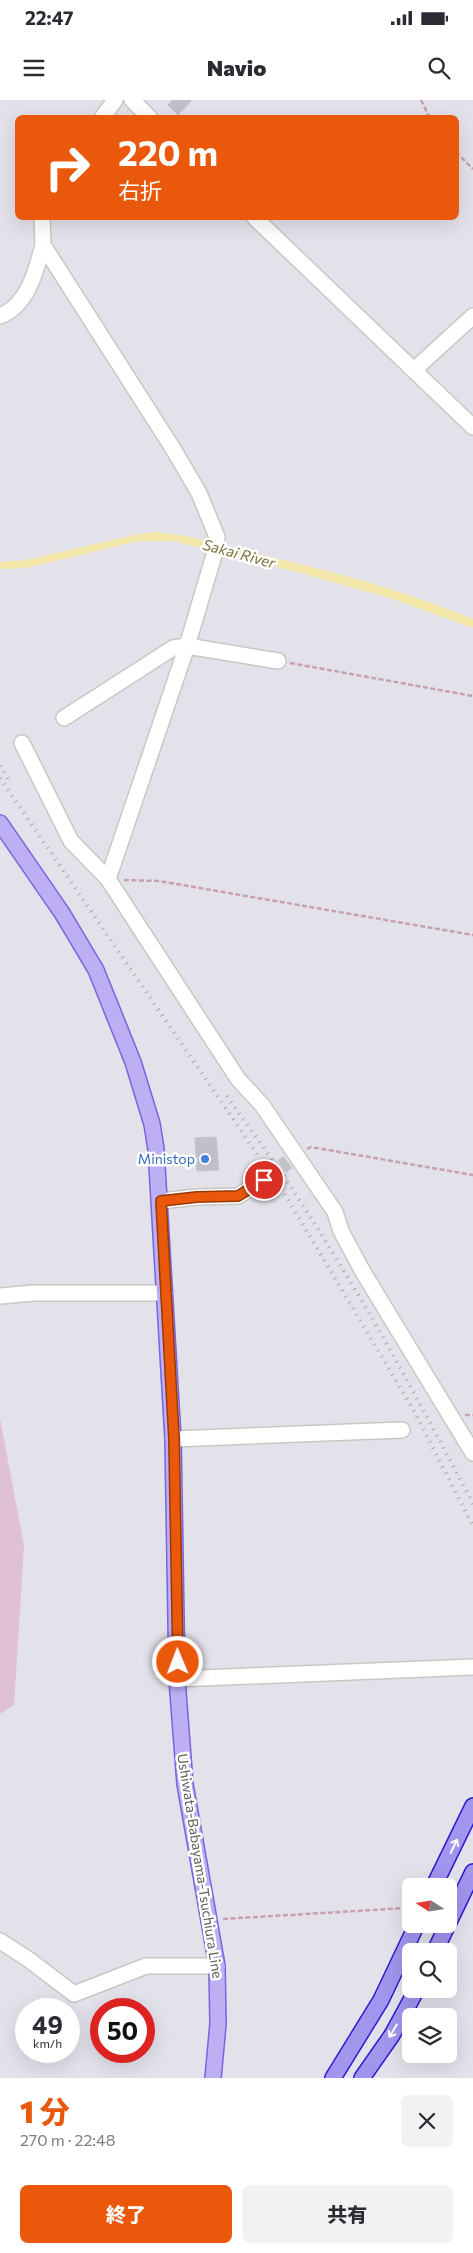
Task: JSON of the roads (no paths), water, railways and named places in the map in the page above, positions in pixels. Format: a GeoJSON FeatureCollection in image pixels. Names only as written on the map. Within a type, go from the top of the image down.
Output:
{"type":"FeatureCollection","features":[{"type":"Feature","properties":{"kind":"highway"},"geometry":{"type":"LineString","coordinates":[[438,1878],[473,1806]]}},
{"type":"Feature","properties":{"kind":"highway"},"geometry":{"type":"LineString","coordinates":[[439,1943],[473,1872]]}},
{"type":"Feature","properties":{"kind":"highway"},"geometry":{"type":"LineString","coordinates":[[333,2078],[381,2000],[412,1933]]}},
{"type":"Feature","properties":{"kind":"highway"},"geometry":{"type":"LineString","coordinates":[[362,2078],[392,2035],[412,1998]]}},
{"type":"Feature","properties":{"kind":"main road","name":"Ushiwata-Babayama-Tsuchiura Line"},"geometry":{"type":"LineString","coordinates":[[0,823],[62,913],[96,970],[133,1062],[148,1108],[156,1149],[161,1201],[174,1439],[177,1679],[185,1784],[217,1966],[218,2024],[213,2078]]}},
{"type":"Feature","properties":{"kind":"street"},"geometry":{"type":"LineString","coordinates":[[104,115],[115,100]]}},
{"type":"Feature","properties":{"kind":"street"},"geometry":{"type":"LineString","coordinates":[[132,100],[147,115]]}},
{"type":"Feature","properties":{"kind":"street"},"geometry":{"type":"LineString","coordinates":[[0,316],[8,313],[25,294],[36,275],[43,245],[42,220]]}},
{"type":"Feature","properties":{"kind":"street"},"geometry":{"type":"LineString","coordinates":[[257,220],[473,426]]}},
{"type":"Feature","properties":{"kind":"street"},"geometry":{"type":"LineString","coordinates":[[43,245],[176,454],[199,493],[217,537],[214,555],[187,646],[108,879]]}},
{"type":"Feature","properties":{"kind":"street"},"geometry":{"type":"LineString","coordinates":[[414,370],[473,316]]}},
{"type":"Feature","properties":{"kind":"street"},"geometry":{"type":"LineString","coordinates":[[64,718],[174,648],[187,646],[278,661]]}},
{"type":"Feature","properties":{"kind":"street"},"geometry":{"type":"LineString","coordinates":[[22,743],[71,841],[108,879],[238,1079],[262,1105],[292,1158],[335,1212],[341,1231],[363,1272],[473,1453]]}},
{"type":"Feature","properties":{"kind":"street"},"geometry":{"type":"LineString","coordinates":[[161,1201],[197,1197],[238,1196],[264,1180]]}},
{"type":"Feature","properties":{"kind":"street"},"geometry":{"type":"LineString","coordinates":[[0,1296],[33,1293],[165,1292]]}},
{"type":"Feature","properties":{"kind":"street"},"geometry":{"type":"LineString","coordinates":[[174,1439],[402,1430]]}},
{"type":"Feature","properties":{"kind":"street"},"geometry":{"type":"LineString","coordinates":[[177,1679],[473,1668]]}},
{"type":"Feature","properties":{"kind":"street"},"geometry":{"type":"LineString","coordinates":[[0,1941],[28,1959],[74,1994],[146,1966],[217,1966]]}},
{"type":"Feature","properties":{"kind":"water","name":"Sakai River"},"geometry":{"type":"Polygon","coordinates":[[[157,532],[182,535],[310,566],[365,582],[420,599],[473,619],[473,628],[393,599],[301,573],[173,541],[139,541],[26,568],[0,569],[0,562],[26,560],[139,534],[157,532]]]}},
{"type":"Feature","properties":{"kind":"tunnel"},"geometry":{"type":"LineString","coordinates":[[264,1180],[288,1162]]}},
{"type":"Feature","properties":{"kind":"railway"},"geometry":{"type":"LineString","coordinates":[[0,766],[11,783]]}},
{"type":"Feature","properties":{"kind":"railway"},"geometry":{"type":"LineString","coordinates":[[0,778],[287,1198],[413,1409],[473,1526]]}},
{"type":"Feature","properties":{"kind":"railway"},"geometry":{"type":"LineString","coordinates":[[227,1096],[286,1180],[342,1268],[410,1385],[473,1504]]}},
{"type":"Feature","properties":{"kind":"place","name":"Ministop"},"geometry":{"type":"Point","coordinates":[205,1159]}}]}
